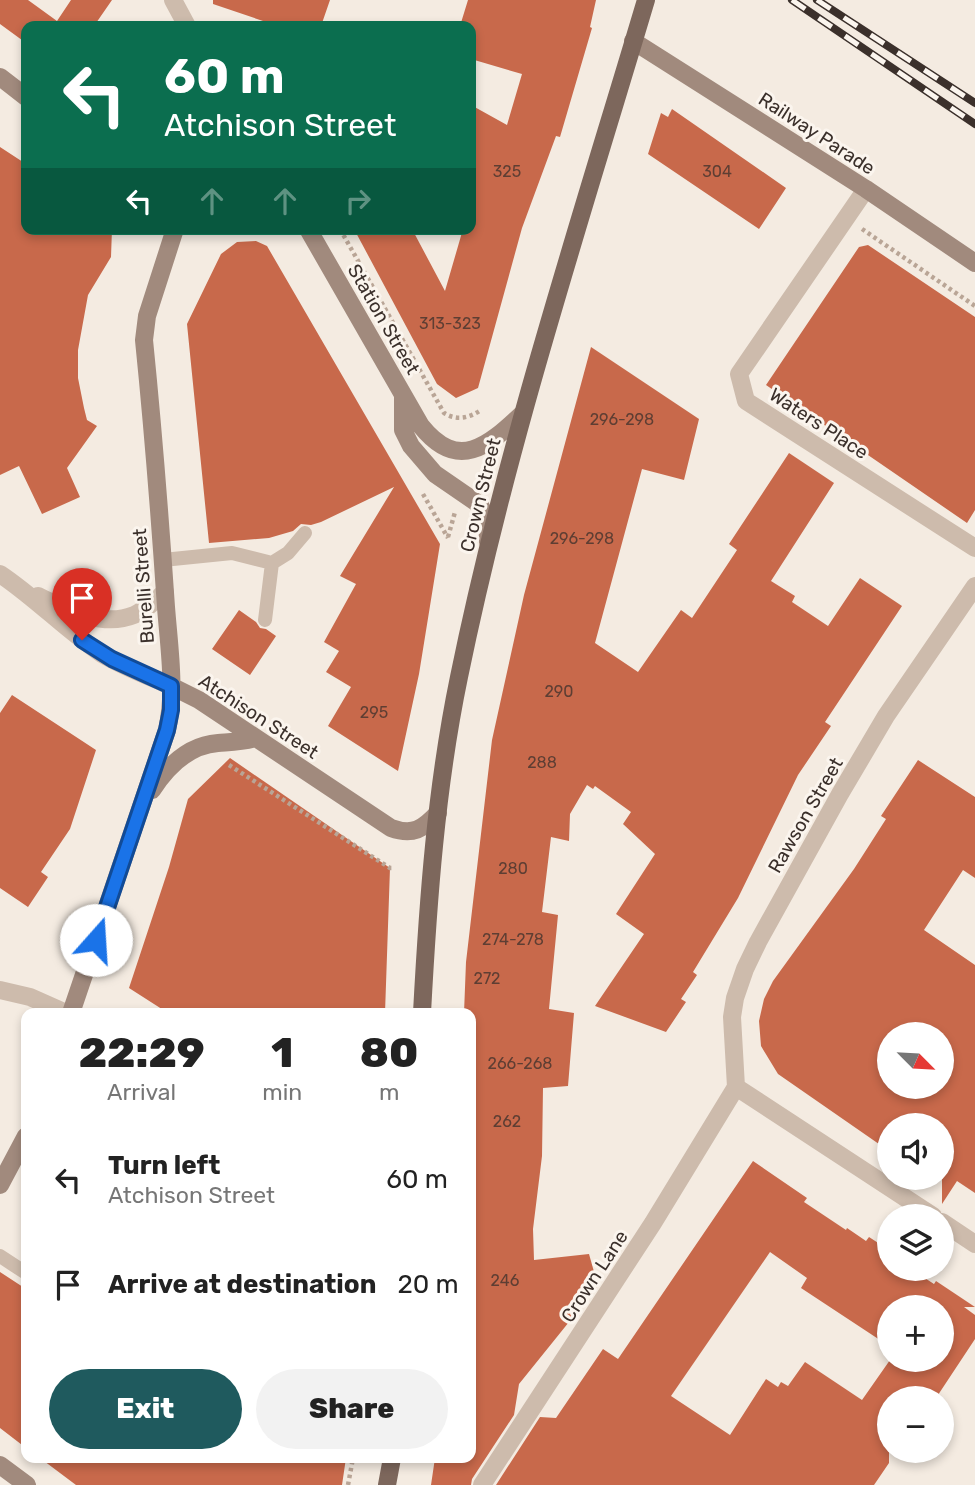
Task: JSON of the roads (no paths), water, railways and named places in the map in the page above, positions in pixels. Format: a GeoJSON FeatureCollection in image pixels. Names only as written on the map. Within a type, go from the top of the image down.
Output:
{"type":"FeatureCollection","features":[{"type":"Feature","properties":{"kind":"main road","name":"Crown Street"},"geometry":{"type":"LineString","coordinates":[[422,1008],[438,813],[458,680],[488,543],[522,415],[604,133],[646,0]]}},
{"type":"Feature","properties":{"kind":"main road","name":"Railway Parade"},"geometry":{"type":"LineString","coordinates":[[634,41],[866,189],[975,263]]}},
{"type":"Feature","properties":{"kind":"main road"},"geometry":{"type":"LineString","coordinates":[[0,77],[21,93]]}},
{"type":"Feature","properties":{"kind":"main road","name":"Burelli Street"},"geometry":{"type":"LineString","coordinates":[[70,1008],[141,808],[169,720],[171,686],[163,560],[144,340],[147,316],[173,235]]}},
{"type":"Feature","properties":{"kind":"main road","name":"Station Street"},"geometry":{"type":"LineString","coordinates":[[311,235],[428,434],[460,451],[473,450],[483,447],[522,415]]}},
{"type":"Feature","properties":{"kind":"main road","name":"Station Street"},"geometry":{"type":"LineString","coordinates":[[403,393],[402,430],[411,446],[435,474],[480,505],[487,521],[488,543]]}},
{"type":"Feature","properties":{"kind":"main road","name":"Atchison Street"},"geometry":{"type":"LineString","coordinates":[[171,686],[199,700],[391,828],[416,832],[438,813]]}},
{"type":"Feature","properties":{"kind":"main road"},"geometry":{"type":"LineString","coordinates":[[141,808],[165,772],[184,756],[208,744],[239,743],[256,738]]}},
{"type":"Feature","properties":{"kind":"main road"},"geometry":{"type":"LineString","coordinates":[[0,1185],[21,1145]]}},
{"type":"Feature","properties":{"kind":"main road"},"geometry":{"type":"LineString","coordinates":[[387,1485],[391,1463]]}},
{"type":"Feature","properties":{"kind":"main road"},"geometry":{"type":"LineString","coordinates":[[0,1465],[27,1485]]}},
{"type":"Feature","properties":{"kind":"street"},"geometry":{"type":"LineString","coordinates":[[173,0],[184,21]]}},
{"type":"Feature","properties":{"kind":"street","name":"Waters Place"},"geometry":{"type":"LineString","coordinates":[[866,189],[739,374],[746,401],[975,548]]}},
{"type":"Feature","properties":{"kind":"street","name":"Atchison Street"},"geometry":{"type":"LineString","coordinates":[[0,574],[101,653],[171,686]]}},
{"type":"Feature","properties":{"kind":"street","name":"Rawson Street"},"geometry":{"type":"LineString","coordinates":[[736,1087],[732,1017],[745,969],[840,793],[886,716],[975,586]]}},
{"type":"Feature","properties":{"kind":"street","name":"Atchison Street"},"geometry":{"type":"LineString","coordinates":[[22,589],[83,614],[116,620],[136,614],[165,592]]}},
{"type":"Feature","properties":{"kind":"street"},"geometry":{"type":"LineString","coordinates":[[0,990],[30,997],[56,1008]]}},
{"type":"Feature","properties":{"kind":"street"},"geometry":{"type":"LineString","coordinates":[[736,1087],[915,1204]]}},
{"type":"Feature","properties":{"kind":"street","name":"Crown Lane"},"geometry":{"type":"LineString","coordinates":[[482,1485],[653,1223],[736,1087]]}},
{"type":"Feature","properties":{"kind":"street"},"geometry":{"type":"LineString","coordinates":[[954,1230],[975,1244]]}},
{"type":"Feature","properties":{"kind":"lane"},"geometry":{"type":"LineString","coordinates":[[163,560],[232,553],[272,563],[284,556],[305,533]]}},
{"type":"Feature","properties":{"kind":"lane"},"geometry":{"type":"LineString","coordinates":[[265,620],[272,563]]}},
{"type":"Feature","properties":{"kind":"lane"},"geometry":{"type":"LineString","coordinates":[[0,1255],[21,1269]]}},
{"type":"Feature","properties":{"kind":"railway"},"geometry":{"type":"LineString","coordinates":[[792,0],[975,124]]}},
{"type":"Feature","properties":{"kind":"railway"},"geometry":{"type":"LineString","coordinates":[[817,0],[975,103]]}}]}
